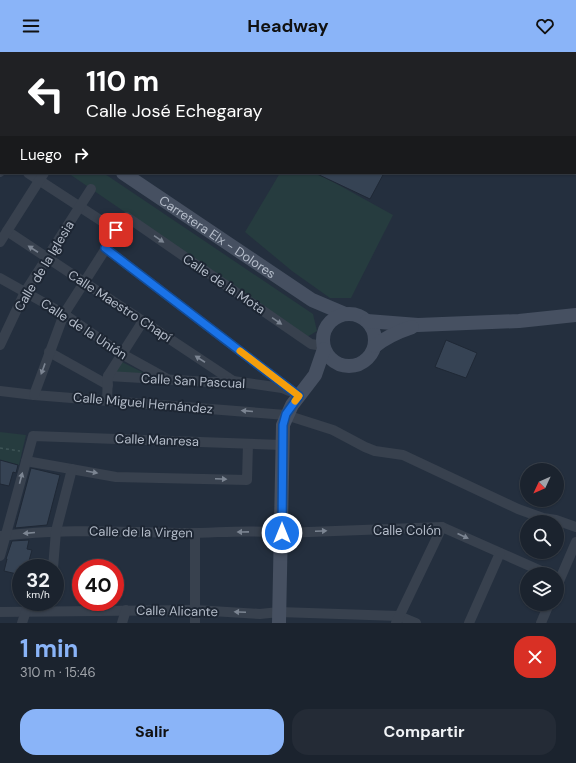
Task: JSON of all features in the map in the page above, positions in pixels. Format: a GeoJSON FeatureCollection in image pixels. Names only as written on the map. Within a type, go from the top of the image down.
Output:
{"type":"FeatureCollection","features":[{"type":"Feature","properties":{"kind":"main road","name":"Carretera Elx - Dolores"},"geometry":{"type":"LineString","coordinates":[[123,174],[312,300],[345,314]]}},
{"type":"Feature","properties":{"kind":"main road","name":"Carretera Elx - Dolores"},"geometry":{"type":"LineString","coordinates":[[312,300],[321,313],[325,328]]}},
{"type":"Feature","properties":{"kind":"main road"},"geometry":{"type":"LineString","coordinates":[[279,618],[282,533],[282,445],[283,425],[286,414],[315,375],[324,348],[323,337],[325,328],[333,318],[345,314],[357,315],[367,321],[373,328],[375,337],[372,353],[361,363],[347,366],[340,365],[331,359],[324,348]]}},
{"type":"Feature","properties":{"kind":"main road"},"geometry":{"type":"LineString","coordinates":[[367,321],[418,326],[519,321],[576,315]]}},
{"type":"Feature","properties":{"kind":"main road"},"geometry":{"type":"LineString","coordinates":[[374,346],[392,334],[418,326]]}},
{"type":"Feature","properties":{"kind":"main road"},"geometry":{"type":"LineString","coordinates":[[315,375],[340,365]]}},
{"type":"Feature","properties":{"kind":"street"},"geometry":{"type":"LineString","coordinates":[[32,174],[42,177],[79,206],[116,230],[64,314],[34,395]]}},
{"type":"Feature","properties":{"kind":"street"},"geometry":{"type":"LineString","coordinates":[[0,242],[42,177]]}},
{"type":"Feature","properties":{"kind":"street","name":"Calle de la Iglesia"},"geometry":{"type":"LineString","coordinates":[[0,345],[25,292],[91,189]]}},
{"type":"Feature","properties":{"kind":"street","name":"Calle de la Mota"},"geometry":{"type":"LineString","coordinates":[[116,230],[126,217],[311,344],[324,348]]}},
{"type":"Feature","properties":{"kind":"street","name":"Calle Maestro Chapí"},"geometry":{"type":"LineString","coordinates":[[7,231],[233,381]]}},
{"type":"Feature","properties":{"kind":"street"},"geometry":{"type":"LineString","coordinates":[[105,248],[299,396]]}},
{"type":"Feature","properties":{"kind":"street","name":"Calle de la Unión"},"geometry":{"type":"LineString","coordinates":[[0,278],[64,314],[122,354],[169,380]]}},
{"type":"Feature","properties":{"kind":"street"},"geometry":{"type":"LineString","coordinates":[[107,400],[108,380],[122,354],[143,321]]}},
{"type":"Feature","properties":{"kind":"street"},"geometry":{"type":"LineString","coordinates":[[49,352],[108,380]]}},
{"type":"Feature","properties":{"kind":"street","name":"Calle San Pascual"},"geometry":{"type":"LineString","coordinates":[[108,380],[233,381],[282,388],[299,396]]}},
{"type":"Feature","properties":{"kind":"street","name":"Calle Miguel Hernández"},"geometry":{"type":"LineString","coordinates":[[0,391],[34,395],[286,414],[344,434],[365,447],[376,451],[403,455],[518,509],[576,527]]}},
{"type":"Feature","properties":{"kind":"street","name":"Calle Manresa"},"geometry":{"type":"LineString","coordinates":[[24,457],[32,436],[282,445]]}},
{"type":"Feature","properties":{"kind":"street"},"geometry":{"type":"LineString","coordinates":[[0,556],[3,536],[24,457],[72,469],[116,477],[247,480],[248,444]]}},
{"type":"Feature","properties":{"kind":"street"},"geometry":{"type":"LineString","coordinates":[[54,559],[56,531],[72,469]]}},
{"type":"Feature","properties":{"kind":"street"},"geometry":{"type":"LineString","coordinates":[[416,623],[397,619],[442,527]]}},
{"type":"Feature","properties":{"kind":"street","name":"Calle Colón"},"geometry":{"type":"LineString","coordinates":[[282,533],[442,527],[532,567]]}},
{"type":"Feature","properties":{"kind":"street","name":"Calle de la Virgen"},"geometry":{"type":"LineString","coordinates":[[3,536],[56,531],[196,533],[267,531],[282,533]]}},
{"type":"Feature","properties":{"kind":"street"},"geometry":{"type":"LineString","coordinates":[[195,623],[196,533]]}},
{"type":"Feature","properties":{"kind":"street"},"geometry":{"type":"LineString","coordinates":[[564,568],[576,542]]}},
{"type":"Feature","properties":{"kind":"street"},"geometry":{"type":"LineString","coordinates":[[469,623],[500,553]]}},
{"type":"Feature","properties":{"kind":"street","name":"Calle Alicante"},"geometry":{"type":"LineString","coordinates":[[64,607],[126,610],[195,610],[260,614],[279,618],[397,619]]}},
{"type":"Feature","properties":{"kind":"street"},"geometry":{"type":"LineString","coordinates":[[122,623],[126,610]]}},
{"type":"Feature","properties":{"kind":"street"},"geometry":{"type":"LineString","coordinates":[[22,623],[26,611]]}},
{"type":"Feature","properties":{"kind":"street","name":"Calle Alicante"},"geometry":{"type":"LineString","coordinates":[[0,612],[26,611]]}},
{"type":"Feature","properties":{"kind":"street"},"geometry":{"type":"LineString","coordinates":[[541,623],[546,611]]}},
{"type":"Feature","properties":{"kind":"path"},"geometry":{"type":"LineString","coordinates":[[0,448],[24,457]]}},
{"type":"Feature","properties":{"kind":"green space"},"geometry":{"type":"Polygon","coordinates":[[[69,174],[104,174],[108,176],[313,314],[317,331],[307,337],[69,174]]]}},
{"type":"Feature","properties":{"kind":"green space"},"geometry":{"type":"Polygon","coordinates":[[[279,174],[319,174],[393,215],[351,298],[330,298],[292,271],[245,232],[279,174]]]}},
{"type":"Feature","properties":{"kind":"green space"},"geometry":{"type":"Polygon","coordinates":[[[122,362],[154,378],[114,373],[122,362]]]}},
{"type":"Feature","properties":{"kind":"green space"},"geometry":{"type":"Polygon","coordinates":[[[0,432],[26,435],[19,465],[0,460],[0,432]]]}},
{"type":"Feature","properties":{"kind":"building"},"geometry":{"type":"Polygon","coordinates":[[[317,174],[383,174],[370,199],[317,174]]]}},
{"type":"Feature","properties":{"kind":"building"},"geometry":{"type":"Polygon","coordinates":[[[446,340],[477,353],[466,378],[435,367],[446,340]]]}},
{"type":"Feature","properties":{"kind":"building"},"geometry":{"type":"Polygon","coordinates":[[[0,460],[18,465],[16,473],[13,472],[9,486],[0,484],[0,460]]]}},
{"type":"Feature","properties":{"kind":"building"},"geometry":{"type":"Polygon","coordinates":[[[31,468],[60,475],[47,525],[15,528],[31,468]]]}},
{"type":"Feature","properties":{"kind":"building"},"geometry":{"type":"Polygon","coordinates":[[[29,540],[27,549],[32,550],[30,559],[12,559],[12,573],[4,571],[12,541],[29,540]]]}},
{"type":"Feature","properties":{"kind":"slow traffic"},"geometry":{"type":"LineString","coordinates":[[240,351],[299,396],[295,401]]}},
{"type":"Feature","properties":{"kind":"route"},"geometry":{"type":"LineString","coordinates":[[116,230],[105,248],[299,396],[286,414],[283,425],[282,533]]}}]}
